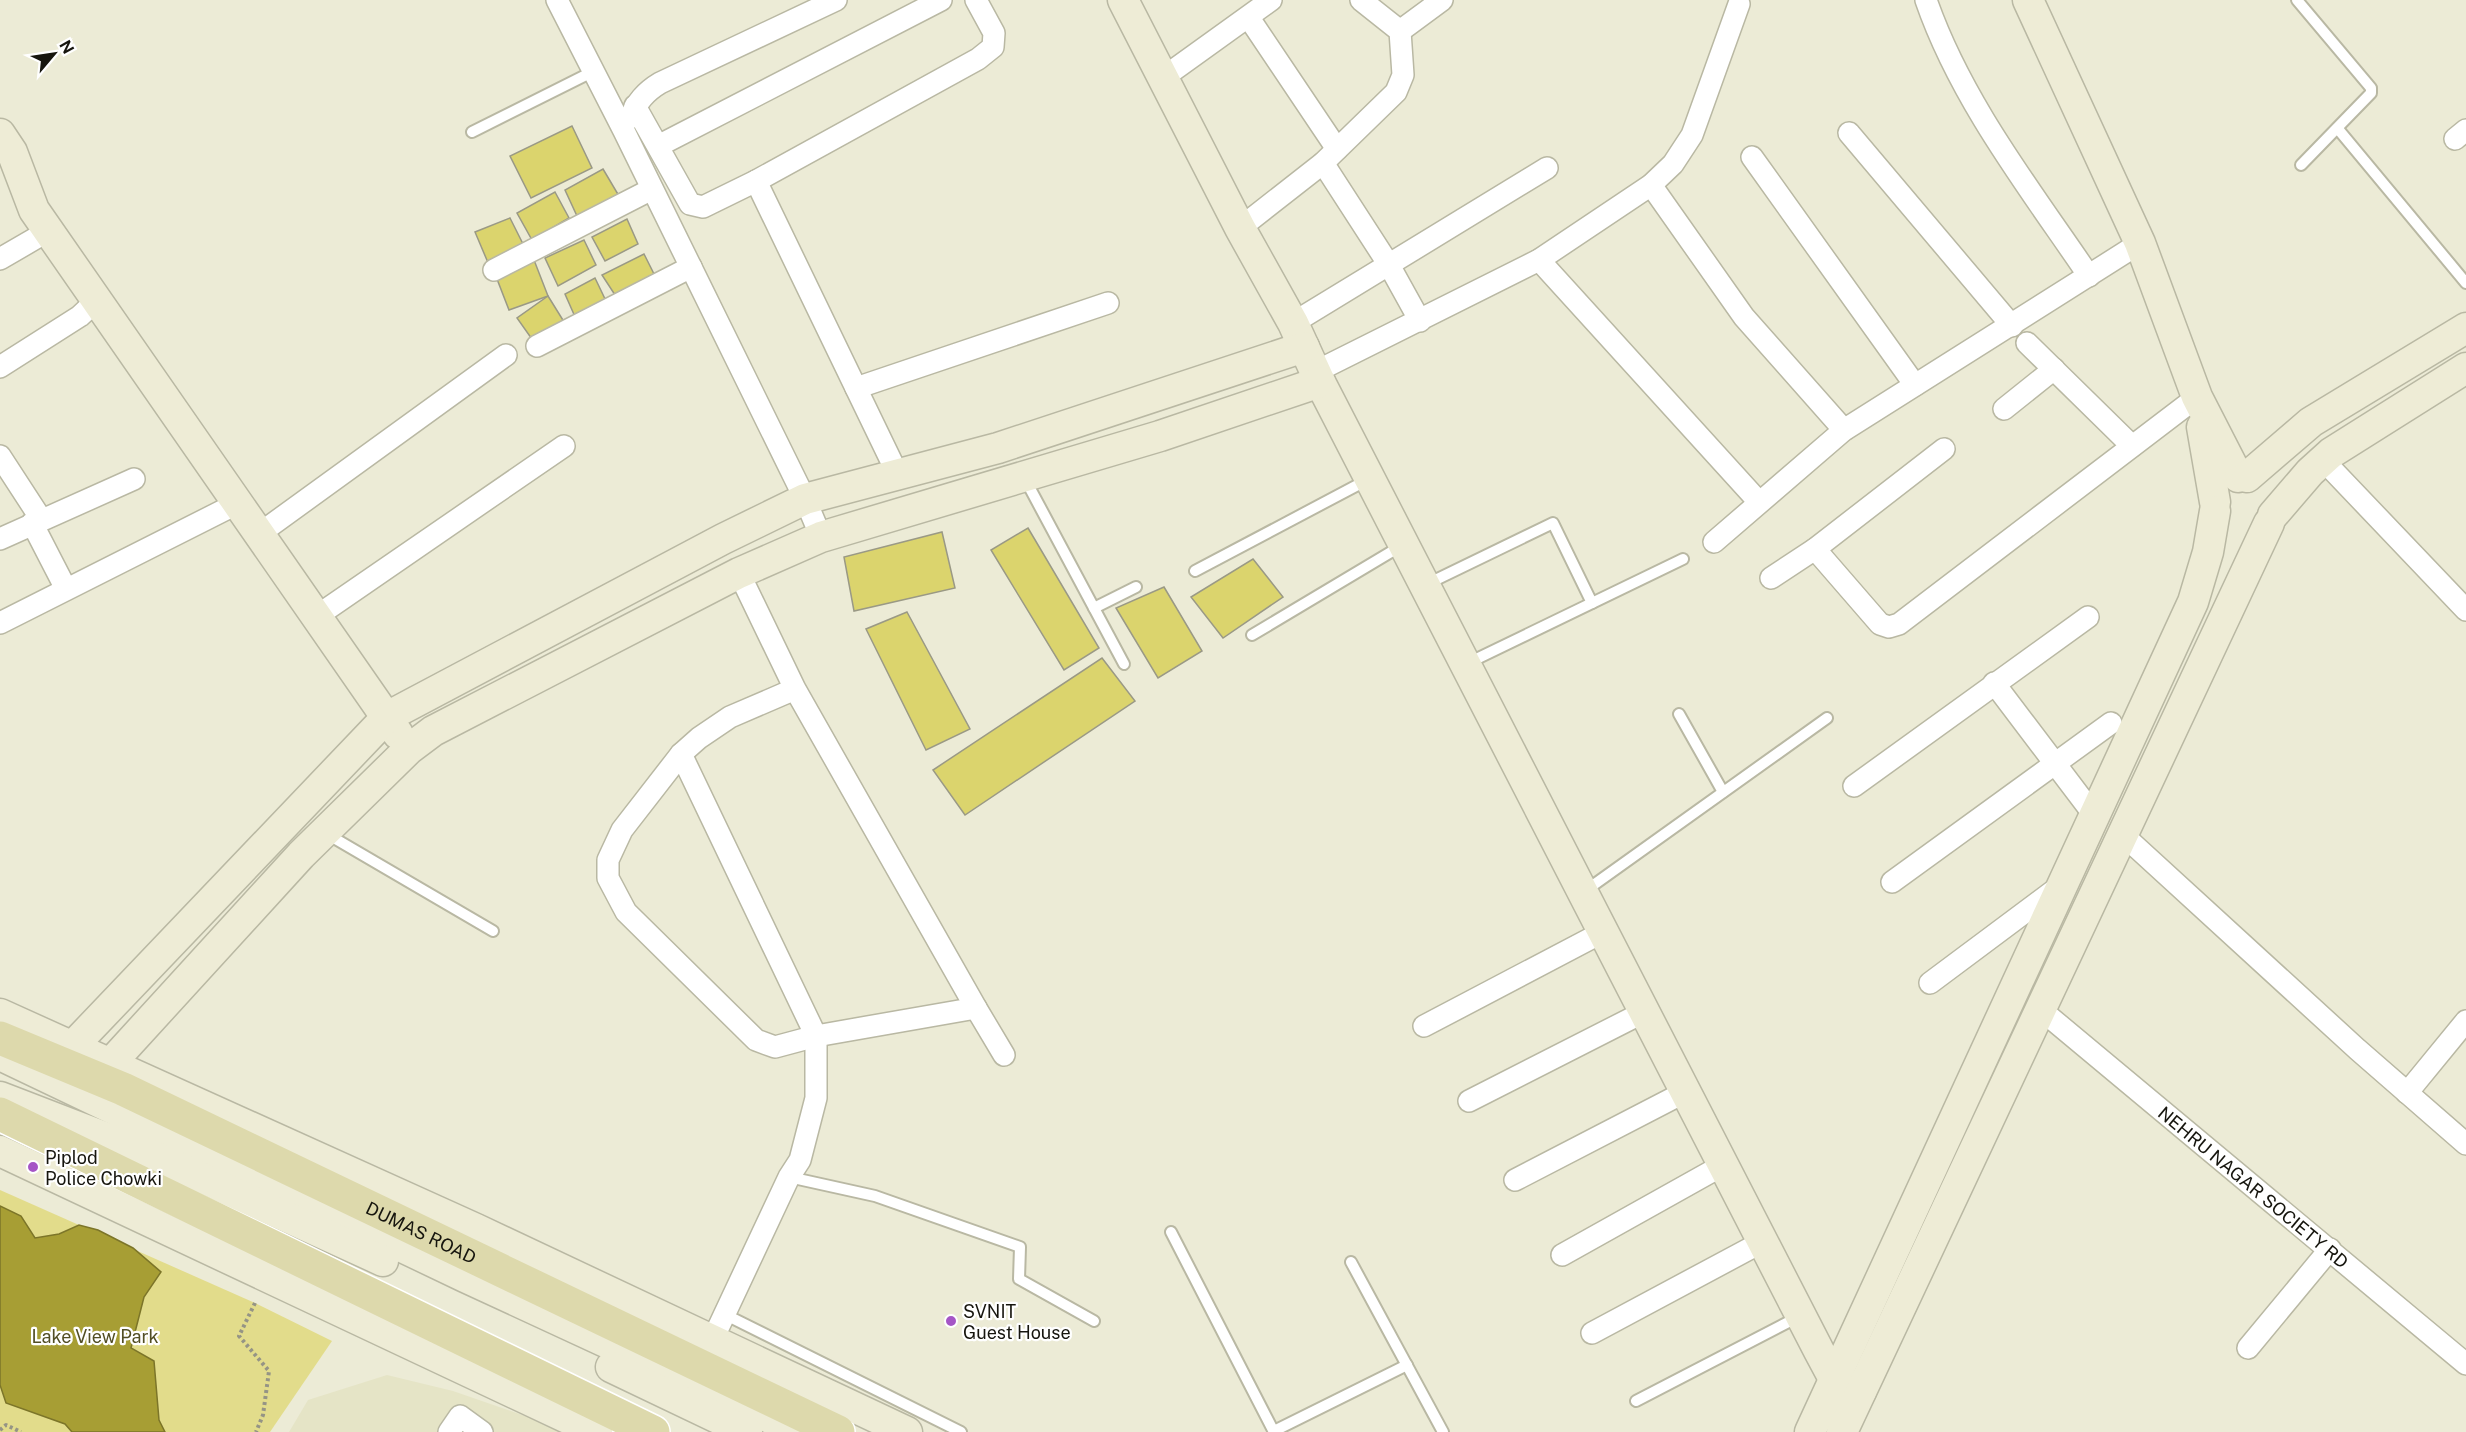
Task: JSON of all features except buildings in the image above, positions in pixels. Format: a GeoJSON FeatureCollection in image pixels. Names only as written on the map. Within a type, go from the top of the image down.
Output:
{"type":"FeatureCollection","features":[{"type":"Feature","properties":{"kind":"main road","name":"DUMAS ROAD"},"geometry":{"type":"LineString","coordinates":[[0,1038],[123,1089],[838,1432]]}},
{"type":"Feature","properties":{"kind":"main road"},"geometry":{"type":"LineString","coordinates":[[0,1114],[653,1432]]}},
{"type":"Feature","properties":{"kind":"street"},"geometry":{"type":"LineString","coordinates":[[557,0],[805,499],[820,537]]}},
{"type":"Feature","properties":{"kind":"street"},"geometry":{"type":"LineString","coordinates":[[624,131],[635,106],[645,93],[660,83],[837,0]]}},
{"type":"Feature","properties":{"kind":"street"},"geometry":{"type":"LineString","coordinates":[[657,146],[941,0]]}},
{"type":"Feature","properties":{"kind":"street"},"geometry":{"type":"LineString","coordinates":[[635,106],[690,204],[703,207],[756,181],[978,59],[993,47],[994,33],[976,0]]}},
{"type":"Feature","properties":{"kind":"street"},"geometry":{"type":"LineString","coordinates":[[1123,0],[1834,1379],[1861,1391]]}},
{"type":"Feature","properties":{"kind":"street"},"geometry":{"type":"LineString","coordinates":[[1164,77],[1271,0]]}},
{"type":"Feature","properties":{"kind":"street"},"geometry":{"type":"LineString","coordinates":[[1240,228],[1330,156],[1396,92],[1403,75],[1400,31],[1361,0]]}},
{"type":"Feature","properties":{"kind":"street"},"geometry":{"type":"LineString","coordinates":[[1400,31],[1442,0]]}},
{"type":"Feature","properties":{"kind":"street"},"geometry":{"type":"LineString","coordinates":[[1926,0],[1951,61],[1977,107],[2089,276]]}},
{"type":"Feature","properties":{"kind":"street"},"geometry":{"type":"LineString","coordinates":[[2028,0],[2140,243],[2197,397],[2243,477]]}},
{"type":"Feature","properties":{"kind":"street"},"geometry":{"type":"LineString","coordinates":[[73,1046],[387,717],[723,539],[805,499],[998,448],[1420,321],[1539,260],[1651,185],[1673,164],[1692,135],[1740,4]]}},
{"type":"Feature","properties":{"kind":"street"},"geometry":{"type":"LineString","coordinates":[[1249,18],[1330,156],[1420,321]]}},
{"type":"Feature","properties":{"kind":"street"},"geometry":{"type":"LineString","coordinates":[[1849,133],[2012,326]]}},
{"type":"Feature","properties":{"kind":"street"},"geometry":{"type":"LineString","coordinates":[[0,134],[12,152],[41,221]]}},
{"type":"Feature","properties":{"kind":"street"},"geometry":{"type":"LineString","coordinates":[[1752,157],[1915,385]]}},
{"type":"Feature","properties":{"kind":"street"},"geometry":{"type":"LineString","coordinates":[[111,1063],[324,832],[409,748],[444,725],[739,573],[820,537],[1160,436],[1308,356],[1389,265],[1547,168]]}},
{"type":"Feature","properties":{"kind":"street"},"geometry":{"type":"LineString","coordinates":[[0,178],[12,194],[41,221],[409,748]]}},
{"type":"Feature","properties":{"kind":"street"},"geometry":{"type":"LineString","coordinates":[[756,181],[898,475]]}},
{"type":"Feature","properties":{"kind":"street"},"geometry":{"type":"LineString","coordinates":[[1651,185],[1744,317],[1844,430]]}},
{"type":"Feature","properties":{"kind":"street"},"geometry":{"type":"LineString","coordinates":[[494,270],[652,189]]}},
{"type":"Feature","properties":{"kind":"street"},"geometry":{"type":"LineString","coordinates":[[0,259],[41,221]]}},
{"type":"Feature","properties":{"kind":"street"},"geometry":{"type":"LineString","coordinates":[[1714,542],[1844,430],[2012,326],[2140,243]]}},
{"type":"Feature","properties":{"kind":"street"},"geometry":{"type":"LineString","coordinates":[[1539,260],[1760,502]]}},
{"type":"Feature","properties":{"kind":"street"},"geometry":{"type":"LineString","coordinates":[[537,346],[691,267]]}},
{"type":"Feature","properties":{"kind":"street"},"geometry":{"type":"LineString","coordinates":[[0,367],[81,316],[97,300]]}},
{"type":"Feature","properties":{"kind":"street"},"geometry":{"type":"LineString","coordinates":[[856,388],[1108,303]]}},
{"type":"Feature","properties":{"kind":"street"},"geometry":{"type":"LineString","coordinates":[[1810,1432],[2193,602],[2208,552],[2215,506],[2223,486],[2243,477],[2312,422],[2466,328]]}},
{"type":"Feature","properties":{"kind":"street"},"geometry":{"type":"LineString","coordinates":[[2027,343],[2132,446]]}},
{"type":"Feature","properties":{"kind":"street"},"geometry":{"type":"LineString","coordinates":[[259,534],[506,355]]}},
{"type":"Feature","properties":{"kind":"street"},"geometry":{"type":"LineString","coordinates":[[2004,409],[2054,369]]}},
{"type":"Feature","properties":{"kind":"street"},"geometry":{"type":"LineString","coordinates":[[2197,397],[2219,520],[2233,533],[2253,535],[2262,530],[2323,460],[2351,439],[2463,375]]}},
{"type":"Feature","properties":{"kind":"street"},"geometry":{"type":"LineString","coordinates":[[1815,549],[1880,624],[1889,627],[1899,624],[2197,397]]}},
{"type":"Feature","properties":{"kind":"street"},"geometry":{"type":"LineString","coordinates":[[317,616],[564,446]]}},
{"type":"Feature","properties":{"kind":"street"},"geometry":{"type":"LineString","coordinates":[[1771,578],[1815,549],[1944,449]]}},
{"type":"Feature","properties":{"kind":"street"},"geometry":{"type":"LineString","coordinates":[[0,456],[37,521],[66,589]]}},
{"type":"Feature","properties":{"kind":"street"},"geometry":{"type":"LineString","coordinates":[[2323,460],[2466,610]]}},
{"type":"Feature","properties":{"kind":"street"},"geometry":{"type":"LineString","coordinates":[[1842,1432],[2271,519],[2273,498],[2269,490],[2256,478],[2243,477]]}},
{"type":"Feature","properties":{"kind":"street"},"geometry":{"type":"LineString","coordinates":[[0,539],[135,479]]}},
{"type":"Feature","properties":{"kind":"street"},"geometry":{"type":"LineString","coordinates":[[0,623],[238,503]]}},
{"type":"Feature","properties":{"kind":"street"},"geometry":{"type":"LineString","coordinates":[[739,573],[795,689],[1004,1054]]}},
{"type":"Feature","properties":{"kind":"street"},"geometry":{"type":"LineString","coordinates":[[1854,786],[2088,617]]}},
{"type":"Feature","properties":{"kind":"street"},"geometry":{"type":"LineString","coordinates":[[1994,683],[2094,815]]}},
{"type":"Feature","properties":{"kind":"street"},"geometry":{"type":"LineString","coordinates":[[795,689],[730,717],[699,738],[681,754],[622,830],[608,860],[608,878],[626,912],[756,1040],[775,1047],[816,1036],[976,1008]]}},
{"type":"Feature","properties":{"kind":"street"},"geometry":{"type":"LineString","coordinates":[[1892,882],[2111,723]]}},
{"type":"Feature","properties":{"kind":"street"},"geometry":{"type":"LineString","coordinates":[[681,754],[816,1036],[816,1098],[800,1160],[789,1177],[712,1341]]}},
{"type":"Feature","properties":{"kind":"street"},"geometry":{"type":"LineString","coordinates":[[2122,834],[2466,1144]]}},
{"type":"Feature","properties":{"kind":"street"},"geometry":{"type":"LineString","coordinates":[[1930,983],[2062,884]]}},
{"type":"Feature","properties":{"kind":"street"},"geometry":{"type":"LineString","coordinates":[[1424,1026],[1603,932]]}},
{"type":"Feature","properties":{"kind":"street","name":"NEHRU NAGAR SOCIETY RD"},"geometry":{"type":"LineString","coordinates":[[2040,1009],[2466,1364]]}},
{"type":"Feature","properties":{"kind":"street"},"geometry":{"type":"LineString","coordinates":[[1469,1101],[1644,1012]]}},
{"type":"Feature","properties":{"kind":"street"},"geometry":{"type":"LineString","coordinates":[[0,1014],[476,1229],[907,1432]]}},
{"type":"Feature","properties":{"kind":"street"},"geometry":{"type":"LineString","coordinates":[[2407,1093],[2466,1022]]}},
{"type":"Feature","properties":{"kind":"street"},"geometry":{"type":"LineString","coordinates":[[0,1055],[465,1277],[800,1432]]}},
{"type":"Feature","properties":{"kind":"street"},"geometry":{"type":"LineString","coordinates":[[1515,1180],[1685,1092]]}},
{"type":"Feature","properties":{"kind":"street"},"geometry":{"type":"LineString","coordinates":[[0,1097],[167,1162],[490,1309],[747,1432]]}},
{"type":"Feature","properties":{"kind":"street"},"geometry":{"type":"LineString","coordinates":[[0,1151],[597,1432]]}},
{"type":"Feature","properties":{"kind":"street"},"geometry":{"type":"LineString","coordinates":[[1562,1255],[1723,1165]]}},
{"type":"Feature","properties":{"kind":"street"},"geometry":{"type":"LineString","coordinates":[[1592,1333],[1762,1242]]}},
{"type":"Feature","properties":{"kind":"street"},"geometry":{"type":"LineString","coordinates":[[2248,1348],[2330,1249]]}},
{"type":"Feature","properties":{"kind":"street"},"geometry":{"type":"LineString","coordinates":[[449,1432],[460,1416],[482,1432]]}},
{"type":"Feature","properties":{"kind":"lane"},"geometry":{"type":"LineString","coordinates":[[2297,0],[2371,88],[2371,93],[2301,165]]}},
{"type":"Feature","properties":{"kind":"lane"},"geometry":{"type":"LineString","coordinates":[[472,132],[594,71]]}},
{"type":"Feature","properties":{"kind":"lane"},"geometry":{"type":"LineString","coordinates":[[2338,129],[2466,283]]}},
{"type":"Feature","properties":{"kind":"lane"},"geometry":{"type":"LineString","coordinates":[[1023,476],[1124,664]]}},
{"type":"Feature","properties":{"kind":"lane"},"geometry":{"type":"LineString","coordinates":[[1195,571],[1370,478]]}},
{"type":"Feature","properties":{"kind":"lane"},"geometry":{"type":"LineString","coordinates":[[1425,585],[1553,523],[1592,603]]}},
{"type":"Feature","properties":{"kind":"lane"},"geometry":{"type":"LineString","coordinates":[[1252,635],[1403,544]]}},
{"type":"Feature","properties":{"kind":"lane"},"geometry":{"type":"LineString","coordinates":[[1465,664],[1683,559]]}},
{"type":"Feature","properties":{"kind":"lane"},"geometry":{"type":"LineString","coordinates":[[1094,608],[1136,587]]}},
{"type":"Feature","properties":{"kind":"lane"},"geometry":{"type":"LineString","coordinates":[[1679,714],[1723,792]]}},
{"type":"Feature","properties":{"kind":"lane"},"geometry":{"type":"LineString","coordinates":[[1583,893],[1827,718]]}},
{"type":"Feature","properties":{"kind":"lane"},"geometry":{"type":"LineString","coordinates":[[324,832],[493,931]]}},
{"type":"Feature","properties":{"kind":"lane"},"geometry":{"type":"LineString","coordinates":[[789,1177],[875,1196],[1020,1247],[1019,1279],[1094,1321]]}},
{"type":"Feature","properties":{"kind":"lane"},"geometry":{"type":"LineString","coordinates":[[1171,1232],[1274,1432],[1407,1365]]}},
{"type":"Feature","properties":{"kind":"lane"},"geometry":{"type":"LineString","coordinates":[[1351,1262],[1443,1432]]}},
{"type":"Feature","properties":{"kind":"lane"},"geometry":{"type":"LineString","coordinates":[[724,1314],[961,1432]]}},
{"type":"Feature","properties":{"kind":"lane"},"geometry":{"type":"LineString","coordinates":[[1636,1401],[1801,1316]]}},
{"type":"Feature","properties":{"kind":"path"},"geometry":{"type":"LineString","coordinates":[[255,1302],[239,1336],[269,1371],[263,1415],[256,1432]]}},
{"type":"Feature","properties":{"kind":"path"},"geometry":{"type":"LineString","coordinates":[[0,1430],[6,1425],[21,1432]]}},
{"type":"Feature","properties":{"kind":"shaded area"},"geometry":{"type":"Polygon","coordinates":[[[0,1206],[21,1216],[35,1238],[59,1234],[79,1225],[98,1230],[133,1248],[161,1272],[144,1297],[131,1348],[154,1361],[159,1420],[165,1432],[72,1432],[65,1424],[6,1403],[0,1385],[0,1206]]]}},
{"type":"Feature","properties":{"kind":"shaded area"},"geometry":{"type":"Polygon","coordinates":[[[387,1375],[453,1391],[571,1432],[289,1432],[308,1400],[387,1375]]]}},
{"type":"Feature","properties":{"kind":"green space","name":"Lake View Park"},"geometry":{"type":"Polygon","coordinates":[[[0,1190],[255,1303],[332,1341],[270,1432],[0,1432],[0,1190]]]}},
{"type":"Feature","properties":{"kind":"place","name":"Piplod Police Chowki"},"geometry":{"type":"Point","coordinates":[33,1167]}},
{"type":"Feature","properties":{"kind":"place","name":"SVNIT Guest House"},"geometry":{"type":"Point","coordinates":[951,1321]}}]}
